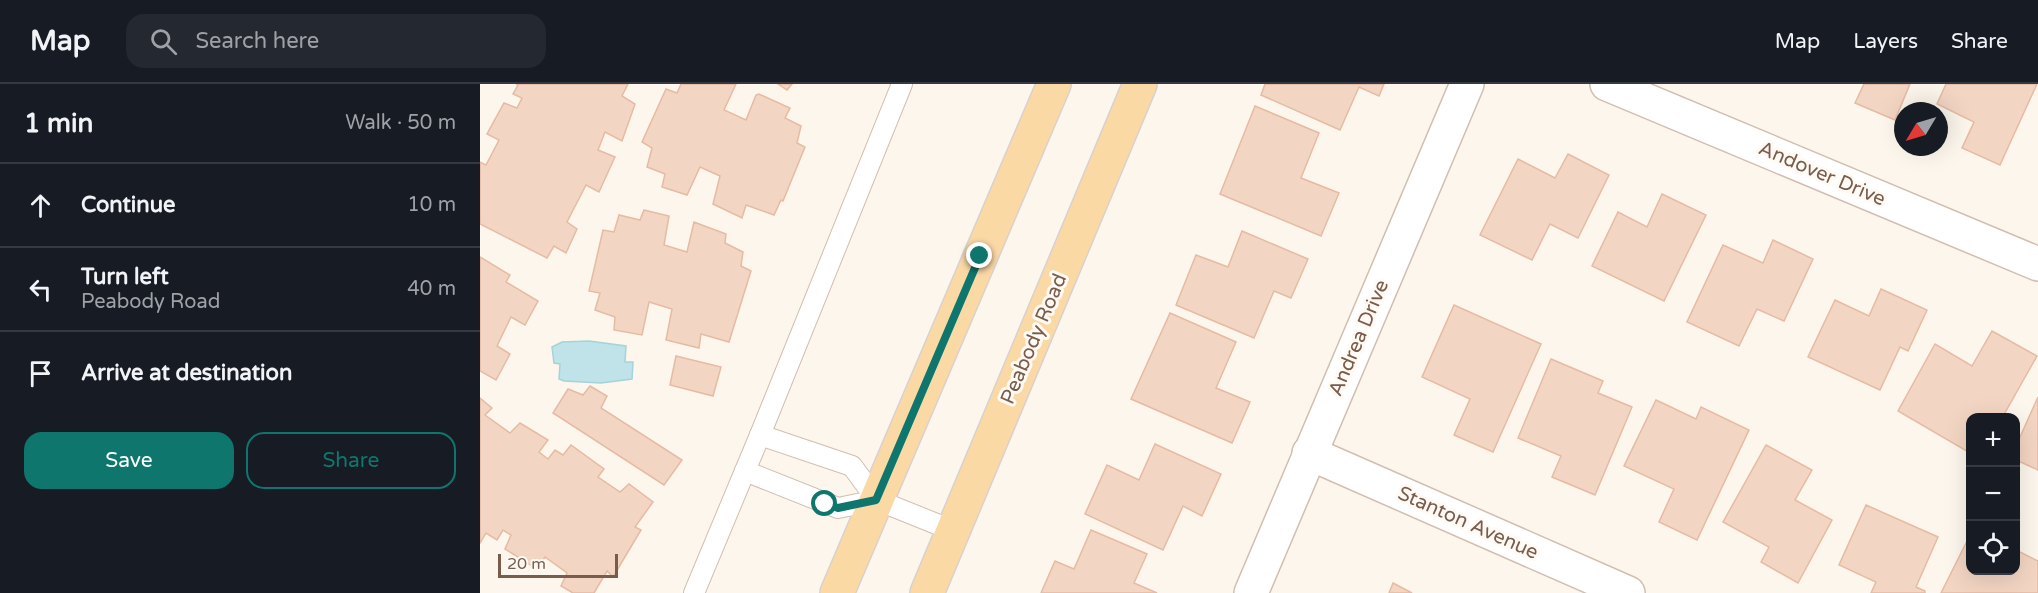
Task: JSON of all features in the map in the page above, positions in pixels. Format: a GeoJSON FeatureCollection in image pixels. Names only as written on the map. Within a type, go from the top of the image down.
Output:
{"type":"FeatureCollection","features":[{"type":"Feature","properties":{"kind":"main road"},"geometry":{"type":"LineString","coordinates":[[837,593],[1054,84]]}},
{"type":"Feature","properties":{"kind":"main road","name":"Peabody Road"},"geometry":{"type":"LineString","coordinates":[[927,593],[1140,84]]}},
{"type":"Feature","properties":{"kind":"street","name":"Andrea Drive"},"geometry":{"type":"LineString","coordinates":[[1251,593],[1467,84]]}},
{"type":"Feature","properties":{"kind":"street","name":"Andover Drive"},"geometry":{"type":"LineString","coordinates":[[1607,84],[2038,264]]}},
{"type":"Feature","properties":{"kind":"street","name":"Stanton Avenue"},"geometry":{"type":"LineString","coordinates":[[1309,453],[1628,593]]}},
{"type":"Feature","properties":{"kind":"lane"},"geometry":{"type":"LineString","coordinates":[[694,593],[902,84]]}},
{"type":"Feature","properties":{"kind":"lane"},"geometry":{"type":"LineString","coordinates":[[760,435],[852,466],[876,500],[954,531]]}},
{"type":"Feature","properties":{"kind":"lane"},"geometry":{"type":"LineString","coordinates":[[745,471],[838,508],[876,500]]}},
{"type":"Feature","properties":{"kind":"water"},"geometry":{"type":"Polygon","coordinates":[[[589,341],[626,346],[625,362],[633,362],[632,379],[601,383],[559,379],[560,364],[554,363],[552,347],[562,342],[589,341]]]}},
{"type":"Feature","properties":{"kind":"building"},"geometry":{"type":"Polygon","coordinates":[[[516,84],[628,84],[622,96],[635,104],[622,141],[605,132],[598,150],[615,157],[599,192],[586,185],[567,222],[577,229],[566,253],[554,246],[547,258],[480,224],[480,162],[486,165],[499,140],[487,134],[504,103],[517,108],[522,98],[513,94],[518,85],[516,84]]]}},
{"type":"Feature","properties":{"kind":"building"},"geometry":{"type":"Polygon","coordinates":[[[681,84],[736,84],[724,110],[746,120],[756,95],[759,94],[790,108],[785,118],[801,126],[797,143],[805,147],[783,201],[781,200],[774,215],[746,205],[742,218],[713,204],[720,176],[700,167],[687,195],[662,187],[665,174],[647,167],[652,148],[642,142],[666,89],[677,93],[681,84]]]}},
{"type":"Feature","properties":{"kind":"building"},"geometry":{"type":"Polygon","coordinates":[[[778,84],[792,84],[787,90],[778,84]]]}},
{"type":"Feature","properties":{"kind":"building"},"geometry":{"type":"Polygon","coordinates":[[[1265,84],[1384,84],[1379,96],[1359,87],[1340,130],[1261,95],[1265,84]]]}},
{"type":"Feature","properties":{"kind":"building"},"geometry":{"type":"Polygon","coordinates":[[[1864,84],[1910,84],[1902,102],[1894,102],[1894,120],[1855,103],[1864,84]]]}},
{"type":"Feature","properties":{"kind":"building"},"geometry":{"type":"Polygon","coordinates":[[[1946,84],[2037,84],[2000,165],[1962,148],[1974,122],[1948,109],[1948,102],[1938,102],[1946,84]]]}},
{"type":"Feature","properties":{"kind":"building"},"geometry":{"type":"Polygon","coordinates":[[[1255,106],[1319,133],[1301,178],[1339,193],[1321,236],[1220,194],[1255,106]]]}},
{"type":"Feature","properties":{"kind":"building"},"geometry":{"type":"Polygon","coordinates":[[[1568,154],[1609,175],[1578,238],[1550,224],[1532,260],[1480,235],[1518,159],[1555,178],[1568,154]]]}},
{"type":"Feature","properties":{"kind":"building"},"geometry":{"type":"Polygon","coordinates":[[[1662,194],[1706,215],[1664,301],[1592,266],[1618,212],[1647,227],[1662,194]]]}},
{"type":"Feature","properties":{"kind":"building"},"geometry":{"type":"Polygon","coordinates":[[[644,210],[669,216],[664,245],[687,252],[694,222],[726,234],[725,243],[743,252],[741,266],[751,271],[729,342],[701,334],[699,348],[666,340],[672,309],[649,302],[642,335],[614,330],[615,317],[595,310],[600,293],[589,291],[603,230],[614,232],[619,215],[640,220],[644,210]]]}},
{"type":"Feature","properties":{"kind":"building"},"geometry":{"type":"Polygon","coordinates":[[[1242,231],[1308,259],[1291,298],[1274,291],[1254,338],[1176,305],[1196,255],[1228,267],[1242,231]]]}},
{"type":"Feature","properties":{"kind":"building"},"geometry":{"type":"Polygon","coordinates":[[[1773,240],[1813,259],[1784,321],[1757,309],[1739,346],[1687,322],[1723,245],[1763,263],[1773,240]]]}},
{"type":"Feature","properties":{"kind":"building"},"geometry":{"type":"Polygon","coordinates":[[[480,257],[510,275],[506,282],[538,301],[525,325],[511,317],[497,346],[510,354],[496,380],[480,371],[480,257]]]}},
{"type":"Feature","properties":{"kind":"building"},"geometry":{"type":"Polygon","coordinates":[[[1881,289],[1927,310],[1908,351],[1900,347],[1880,390],[1808,357],[1835,300],[1869,316],[1881,289]]]}},
{"type":"Feature","properties":{"kind":"building"},"geometry":{"type":"Polygon","coordinates":[[[1454,305],[1541,344],[1493,452],[1454,435],[1470,399],[1422,377],[1454,305]]]}},
{"type":"Feature","properties":{"kind":"building"},"geometry":{"type":"Polygon","coordinates":[[[1170,313],[1236,342],[1216,388],[1250,402],[1232,443],[1131,399],[1170,313]]]}},
{"type":"Feature","properties":{"kind":"building"},"geometry":{"type":"Polygon","coordinates":[[[1992,331],[2037,356],[2005,413],[1966,413],[1966,451],[1898,411],[1935,344],[1972,366],[1992,331]]]}},
{"type":"Feature","properties":{"kind":"building"},"geometry":{"type":"Polygon","coordinates":[[[676,356],[721,367],[713,396],[670,385],[676,356]]]}},
{"type":"Feature","properties":{"kind":"building"},"geometry":{"type":"Polygon","coordinates":[[[1551,359],[1603,381],[1598,393],[1632,407],[1595,495],[1552,477],[1561,456],[1518,438],[1551,359]]]}},
{"type":"Feature","properties":{"kind":"building"},"geometry":{"type":"Polygon","coordinates":[[[590,386],[607,396],[601,408],[682,460],[664,485],[553,413],[568,389],[583,395],[590,386]]]}},
{"type":"Feature","properties":{"kind":"building"},"geometry":{"type":"Polygon","coordinates":[[[2038,397],[2038,470],[2020,462],[2020,437],[2038,397]]]}},
{"type":"Feature","properties":{"kind":"building"},"geometry":{"type":"Polygon","coordinates":[[[480,398],[492,408],[485,415],[510,433],[520,423],[548,440],[539,452],[548,459],[555,450],[563,455],[571,445],[604,469],[598,477],[620,492],[629,484],[653,502],[635,527],[641,530],[613,577],[607,571],[594,593],[573,593],[561,586],[567,573],[545,557],[537,569],[505,549],[511,535],[503,530],[497,540],[486,533],[480,543],[480,398]]]}},
{"type":"Feature","properties":{"kind":"building"},"geometry":{"type":"Polygon","coordinates":[[[1656,400],[1696,419],[1701,407],[1749,430],[1697,540],[1659,522],[1674,489],[1624,466],[1656,400]]]}},
{"type":"Feature","properties":{"kind":"building"},"geometry":{"type":"Polygon","coordinates":[[[1155,444],[1221,474],[1202,516],[1183,506],[1163,550],[1085,514],[1107,465],[1139,480],[1155,444]]]}},
{"type":"Feature","properties":{"kind":"building"},"geometry":{"type":"Polygon","coordinates":[[[1766,445],[1812,470],[1795,500],[1832,520],[1798,583],[1761,562],[1769,547],[1723,522],[1766,445]]]}},
{"type":"Feature","properties":{"kind":"building"},"geometry":{"type":"Polygon","coordinates":[[[1866,505],[1938,537],[1916,587],[1925,593],[1871,593],[1876,582],[1839,565],[1866,505]]]}},
{"type":"Feature","properties":{"kind":"building"},"geometry":{"type":"Polygon","coordinates":[[[1091,530],[1147,554],[1134,583],[1157,593],[1041,593],[1055,561],[1074,569],[1091,530]]]}},
{"type":"Feature","properties":{"kind":"building"},"geometry":{"type":"Polygon","coordinates":[[[1966,543],[1966,575],[2020,575],[2020,552],[2038,561],[2038,593],[1941,593],[1966,543]]]}},
{"type":"Feature","properties":{"kind":"building"},"geometry":{"type":"Polygon","coordinates":[[[1393,583],[1412,593],[1389,593],[1393,583]]]}},
{"type":"Feature","properties":{"kind":"route"},"geometry":{"type":"LineString","coordinates":[[825,504],[838,508],[876,500],[980,256]]}}]}
